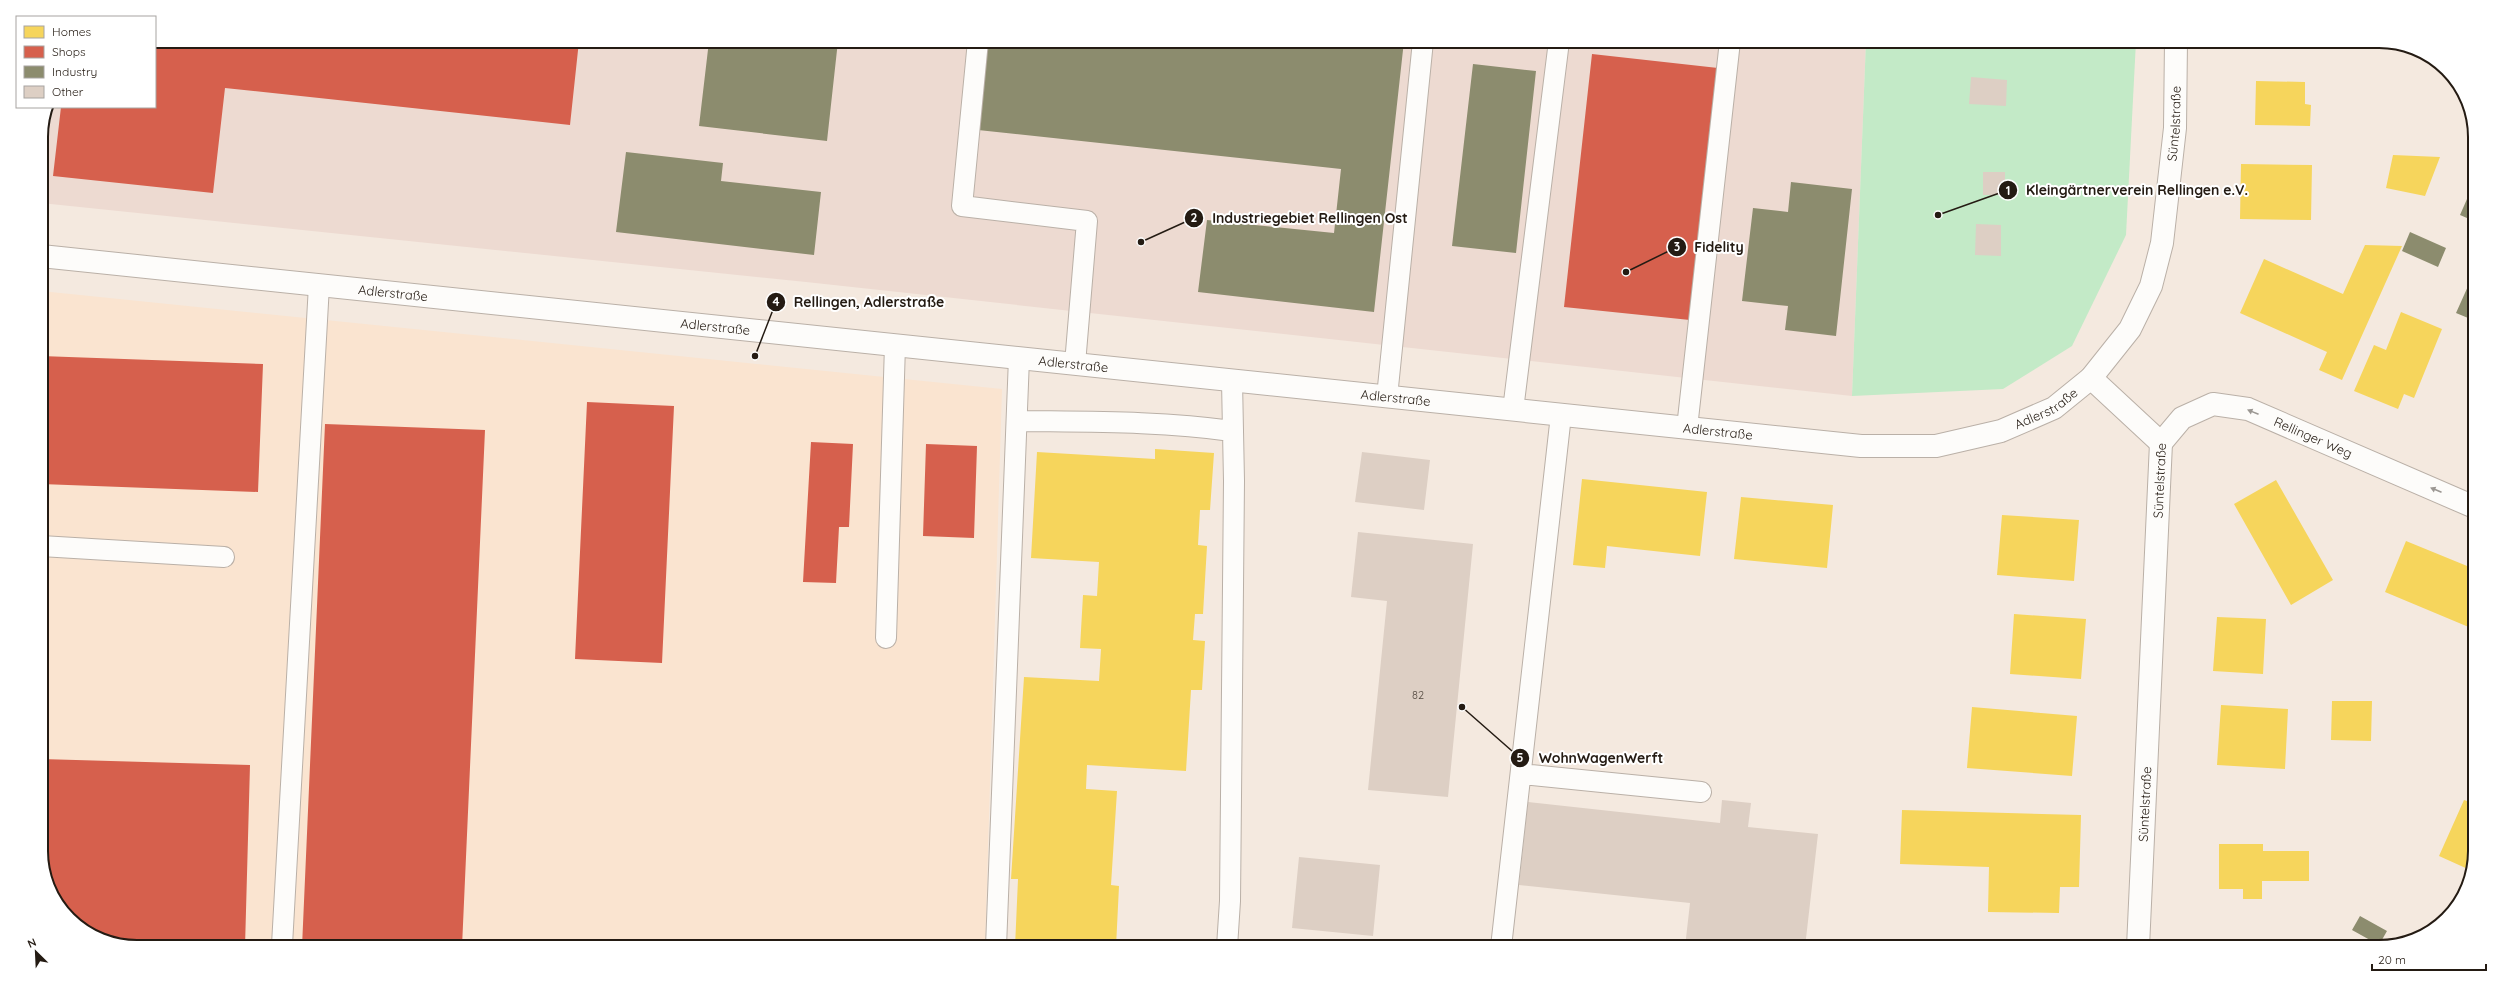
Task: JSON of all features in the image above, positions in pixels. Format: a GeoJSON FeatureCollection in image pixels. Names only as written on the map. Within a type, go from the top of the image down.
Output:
{"type":"FeatureCollection","features":[{"type":"Feature","properties":{"kind":"street","name":"Süntelstraße"},"geometry":{"type":"LineString","coordinates":[[2138,940],[2144,860],[2161,443],[2091,378],[2130,329],[2151,286],[2162,243],[2175,128],[2176,48]]}},
{"type":"Feature","properties":{"kind":"street","name":"Adlerstraße"},"geometry":{"type":"LineString","coordinates":[[48,257],[1861,446],[1936,446],[2001,430],[2054,408],[2091,378]]}},
{"type":"Feature","properties":{"kind":"street","name":"Rellinger Weg"},"geometry":{"type":"LineString","coordinates":[[2161,443],[2182,418],[2213,404],[2248,409],[2468,504]]}},
{"type":"Feature","properties":{"kind":"lane"},"geometry":{"type":"LineString","coordinates":[[977,48],[962,206],[1087,221],[1075,364]]}},
{"type":"Feature","properties":{"kind":"lane"},"geometry":{"type":"LineString","coordinates":[[1387,397],[1422,48]]}},
{"type":"Feature","properties":{"kind":"lane"},"geometry":{"type":"LineString","coordinates":[[1513,410],[1558,48]]}},
{"type":"Feature","properties":{"kind":"lane"},"geometry":{"type":"LineString","coordinates":[[1687,428],[1729,48]]}},
{"type":"Feature","properties":{"kind":"lane"},"geometry":{"type":"LineString","coordinates":[[282,940],[319,285]]}},
{"type":"Feature","properties":{"kind":"lane"},"geometry":{"type":"LineString","coordinates":[[886,638],[895,345]]}},
{"type":"Feature","properties":{"kind":"lane"},"geometry":{"type":"LineString","coordinates":[[996,940],[1019,358]]}},
{"type":"Feature","properties":{"kind":"lane"},"geometry":{"type":"LineString","coordinates":[[1227,940],[1230,885],[1234,482],[1232,380]]}},
{"type":"Feature","properties":{"kind":"lane"},"geometry":{"type":"LineString","coordinates":[[1502,940],[1561,415]]}},
{"type":"Feature","properties":{"kind":"lane"},"geometry":{"type":"LineString","coordinates":[[1017,421],[1141,422],[1191,425],[1232,431]]}},
{"type":"Feature","properties":{"kind":"lane"},"geometry":{"type":"LineString","coordinates":[[48,546],[224,557]]}},
{"type":"Feature","properties":{"kind":"lane"},"geometry":{"type":"LineString","coordinates":[[1520,774],[1701,792]]}},
{"type":"Feature","properties":{"kind":"shaded area"},"geometry":{"type":"Polygon","coordinates":[[[156,48],[1866,48],[1852,396],[806,282],[48,204],[48,137],[51,114],[53,108],[156,108],[156,48]]]}},
{"type":"Feature","properties":{"kind":"shaded area"},"geometry":{"type":"Polygon","coordinates":[[[48,292],[1002,389],[985,940],[129,939],[49,865],[48,857],[48,292]]]}},
{"type":"Feature","properties":{"kind":"green space"},"geometry":{"type":"Polygon","coordinates":[[[1866,48],[2136,48],[2126,235],[2072,346],[2003,389],[1852,396],[1866,48]]]}},
{"type":"Feature","properties":{"kind":"building: Homes"},"geometry":{"type":"Polygon","coordinates":[[[2298,48],[2326,48],[2326,49],[2298,48]]]}},
{"type":"Feature","properties":{"kind":"building: Homes"},"geometry":{"type":"Polygon","coordinates":[[[2256,81],[2305,82],[2305,104],[2311,105],[2310,126],[2255,125],[2256,81]]]}},
{"type":"Feature","properties":{"kind":"building: Homes"},"geometry":{"type":"Polygon","coordinates":[[[2393,155],[2440,157],[2425,196],[2386,188],[2393,155]]]}},
{"type":"Feature","properties":{"kind":"building: Homes"},"geometry":{"type":"Polygon","coordinates":[[[2241,164],[2312,165],[2311,220],[2240,219],[2241,164]]]}},
{"type":"Feature","properties":{"kind":"building: Homes"},"geometry":{"type":"Polygon","coordinates":[[[2365,245],[2402,246],[2342,380],[2319,370],[2327,352],[2240,313],[2264,259],[2343,294],[2365,245]]]}},
{"type":"Feature","properties":{"kind":"building: Homes"},"geometry":{"type":"Polygon","coordinates":[[[2401,312],[2442,329],[2414,398],[2404,394],[2398,409],[2354,391],[2374,345],[2386,350],[2401,312]]]}},
{"type":"Feature","properties":{"kind":"building: Homes"},"geometry":{"type":"Polygon","coordinates":[[[1155,449],[1214,453],[1210,510],[1200,510],[1198,545],[1207,546],[1203,614],[1195,614],[1193,640],[1205,641],[1202,690],[1191,690],[1186,771],[1087,765],[1086,789],[1117,791],[1111,885],[1119,886],[1116,940],[1015,940],[1018,879],[1011,879],[1024,677],[1099,681],[1101,649],[1080,648],[1083,595],[1097,596],[1099,562],[1031,558],[1037,452],[1155,459],[1155,449]]]}},
{"type":"Feature","properties":{"kind":"building: Homes"},"geometry":{"type":"Polygon","coordinates":[[[1582,479],[1707,492],[1700,556],[1607,546],[1605,568],[1573,565],[1582,479]]]}},
{"type":"Feature","properties":{"kind":"building: Homes"},"geometry":{"type":"Polygon","coordinates":[[[2276,480],[2333,580],[2291,605],[2234,504],[2276,480]]]}},
{"type":"Feature","properties":{"kind":"building: Homes"},"geometry":{"type":"Polygon","coordinates":[[[1741,497],[1833,505],[1827,568],[1734,559],[1741,497]]]}},
{"type":"Feature","properties":{"kind":"building: Homes"},"geometry":{"type":"Polygon","coordinates":[[[2002,515],[2079,520],[2074,581],[1997,575],[2002,515]]]}},
{"type":"Feature","properties":{"kind":"building: Homes"},"geometry":{"type":"Polygon","coordinates":[[[2406,541],[2468,566],[2468,627],[2385,592],[2406,541]]]}},
{"type":"Feature","properties":{"kind":"building: Homes"},"geometry":{"type":"Polygon","coordinates":[[[2014,614],[2086,619],[2081,679],[2010,674],[2014,614]]]}},
{"type":"Feature","properties":{"kind":"building: Homes"},"geometry":{"type":"Polygon","coordinates":[[[2217,617],[2266,619],[2263,674],[2213,671],[2217,617]]]}},
{"type":"Feature","properties":{"kind":"building: Homes"},"geometry":{"type":"Polygon","coordinates":[[[2332,701],[2372,701],[2371,741],[2331,740],[2332,701]]]}},
{"type":"Feature","properties":{"kind":"building: Homes"},"geometry":{"type":"Polygon","coordinates":[[[2221,705],[2288,709],[2285,769],[2217,765],[2221,705]]]}},
{"type":"Feature","properties":{"kind":"building: Homes"},"geometry":{"type":"Polygon","coordinates":[[[1972,707],[2077,716],[2072,776],[1967,768],[1972,707]]]}},
{"type":"Feature","properties":{"kind":"building: Homes"},"geometry":{"type":"Polygon","coordinates":[[[2464,800],[2468,801],[2468,857],[2466,868],[2439,856],[2464,800]]]}},
{"type":"Feature","properties":{"kind":"building: Homes"},"geometry":{"type":"Polygon","coordinates":[[[1902,810],[2081,815],[2079,887],[2060,887],[2059,913],[1988,912],[1989,867],[1900,864],[1902,810]]]}},
{"type":"Feature","properties":{"kind":"building: Homes"},"geometry":{"type":"Polygon","coordinates":[[[2219,844],[2263,844],[2263,851],[2309,851],[2309,881],[2262,881],[2262,899],[2243,899],[2243,889],[2219,889],[2219,844]]]}},
{"type":"Feature","properties":{"kind":"building: Shops"},"geometry":{"type":"Polygon","coordinates":[[[156,48],[578,48],[570,125],[225,88],[213,193],[53,176],[61,108],[156,108],[156,48]]]}},
{"type":"Feature","properties":{"kind":"building: Shops"},"geometry":{"type":"Polygon","coordinates":[[[1592,54],[1718,68],[1690,320],[1564,307],[1592,54]]]}},
{"type":"Feature","properties":{"kind":"building: Shops"},"geometry":{"type":"Polygon","coordinates":[[[48,356],[263,364],[258,492],[48,484],[48,356]]]}},
{"type":"Feature","properties":{"kind":"building: Shops"},"geometry":{"type":"Polygon","coordinates":[[[587,402],[674,406],[662,663],[575,659],[587,402]]]}},
{"type":"Feature","properties":{"kind":"building: Shops"},"geometry":{"type":"Polygon","coordinates":[[[325,424],[485,430],[462,940],[302,940],[325,424]]]}},
{"type":"Feature","properties":{"kind":"building: Shops"},"geometry":{"type":"Polygon","coordinates":[[[811,442],[853,444],[849,527],[839,527],[836,583],[803,582],[811,442]]]}},
{"type":"Feature","properties":{"kind":"building: Shops"},"geometry":{"type":"Polygon","coordinates":[[[926,444],[977,446],[974,538],[923,536],[926,444]]]}},
{"type":"Feature","properties":{"kind":"building: Shops"},"geometry":{"type":"Polygon","coordinates":[[[48,759],[250,765],[245,940],[137,940],[120,938],[98,931],[83,922],[66,905],[55,885],[48,857],[48,759]]]}},
{"type":"Feature","properties":{"kind":"building: Industry"},"geometry":{"type":"Polygon","coordinates":[[[708,48],[837,48],[827,141],[699,126],[708,48]]]}},
{"type":"Feature","properties":{"kind":"building: Industry"},"geometry":{"type":"Polygon","coordinates":[[[986,48],[1403,48],[1374,312],[1198,292],[1207,220],[1334,233],[1341,169],[978,130],[986,48]]]}},
{"type":"Feature","properties":{"kind":"building: Industry"},"geometry":{"type":"Polygon","coordinates":[[[1473,64],[1536,71],[1516,253],[1452,246],[1473,64]]]}},
{"type":"Feature","properties":{"kind":"building: Industry"},"geometry":{"type":"Polygon","coordinates":[[[626,152],[723,163],[721,181],[821,192],[814,255],[616,232],[626,152]]]}},
{"type":"Feature","properties":{"kind":"building: Industry"},"geometry":{"type":"Polygon","coordinates":[[[1791,182],[1852,189],[1836,336],[1785,330],[1788,306],[1742,301],[1753,208],[1788,212],[1791,182]]]}},
{"type":"Feature","properties":{"kind":"building: Industry"},"geometry":{"type":"Polygon","coordinates":[[[2468,197],[2468,218],[2460,215],[2468,197]]]}},
{"type":"Feature","properties":{"kind":"building: Industry"},"geometry":{"type":"Polygon","coordinates":[[[2410,232],[2446,248],[2438,267],[2402,251],[2410,232]]]}},
{"type":"Feature","properties":{"kind":"building: Industry"},"geometry":{"type":"Polygon","coordinates":[[[2468,286],[2468,318],[2456,313],[2468,286]]]}},
{"type":"Feature","properties":{"kind":"building: Industry"},"geometry":{"type":"Polygon","coordinates":[[[2360,916],[2387,931],[2382,940],[2370,940],[2352,930],[2360,916]]]}},
{"type":"Feature","properties":{"kind":"building: Other"},"geometry":{"type":"Polygon","coordinates":[[[1971,77],[2007,80],[2006,106],[1969,104],[1971,77]]]}},
{"type":"Feature","properties":{"kind":"building: Other"},"geometry":{"type":"Polygon","coordinates":[[[1983,172],[2005,172],[2005,195],[1983,195],[1983,172]]]}},
{"type":"Feature","properties":{"kind":"building: Other"},"geometry":{"type":"Polygon","coordinates":[[[1976,224],[2001,225],[2001,256],[1975,255],[1976,224]]]}},
{"type":"Feature","properties":{"kind":"building: Other"},"geometry":{"type":"Polygon","coordinates":[[[1362,452],[1430,460],[1424,510],[1355,502],[1362,452]]]}},
{"type":"Feature","properties":{"kind":"building: Other"},"geometry":{"type":"Polygon","coordinates":[[[1358,532],[1473,544],[1448,797],[1368,790],[1387,601],[1351,597],[1358,532]]]}},
{"type":"Feature","properties":{"kind":"building: Other"},"geometry":{"type":"Polygon","coordinates":[[[1722,800],[1751,803],[1748,827],[1818,834],[1806,940],[1686,940],[1690,903],[1519,885],[1528,802],[1720,823],[1722,800]]]}},
{"type":"Feature","properties":{"kind":"building: Other"},"geometry":{"type":"Polygon","coordinates":[[[1299,857],[1380,865],[1373,936],[1292,928],[1299,857]]]}},
{"type":"Feature","properties":{"kind":"place","name":"Kleingärtnerverein Rellingen e.V."},"geometry":{"type":"Point","coordinates":[1938,215]}},
{"type":"Feature","properties":{"kind":"place","name":"Industriegebiet Rellingen Ost"},"geometry":{"type":"Point","coordinates":[1141,242]}},
{"type":"Feature","properties":{"kind":"place","name":"Fidelity"},"geometry":{"type":"Point","coordinates":[1626,272]}},
{"type":"Feature","properties":{"kind":"place","name":"Rellingen, Adlerstraße"},"geometry":{"type":"Point","coordinates":[755,356]}},
{"type":"Feature","properties":{"kind":"place","name":"WohnWagenWerft"},"geometry":{"type":"Point","coordinates":[1462,707]}}]}
